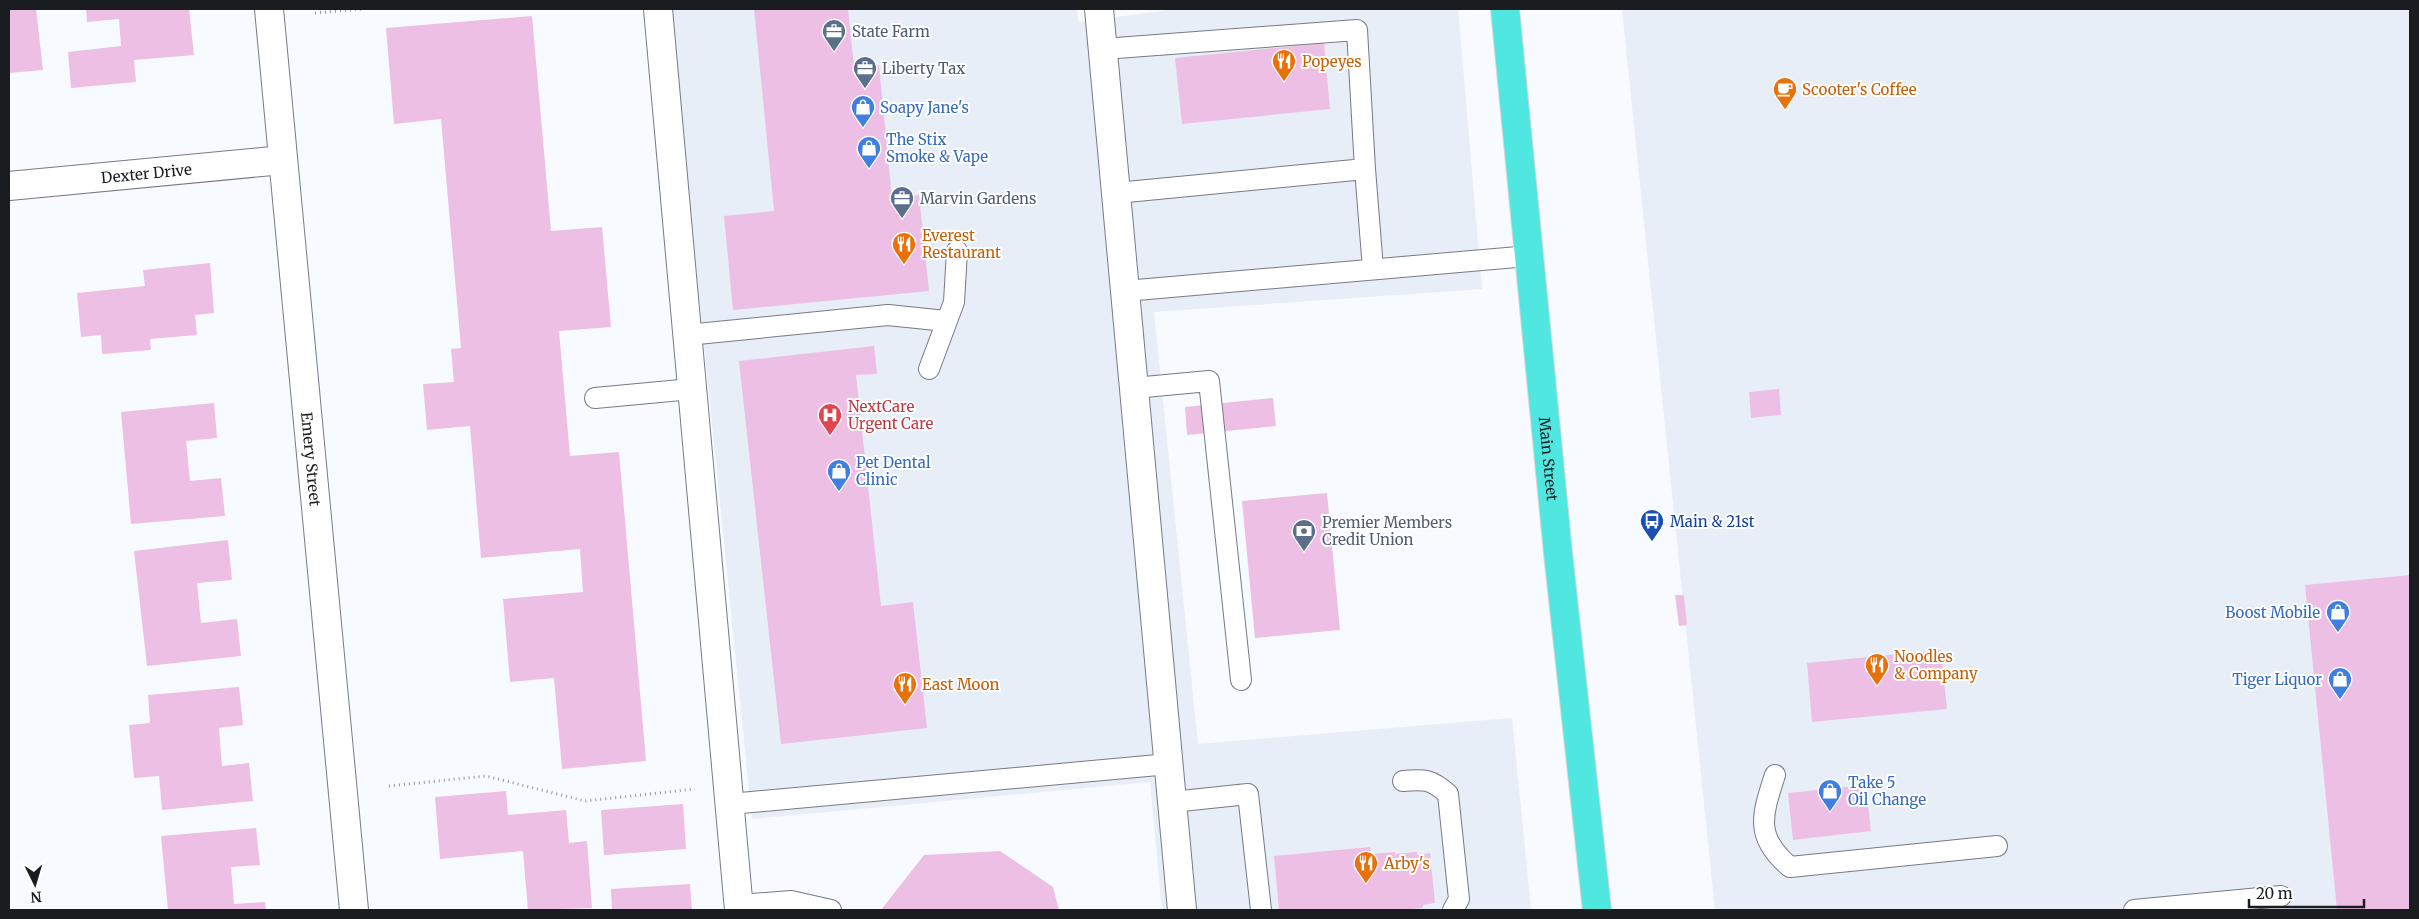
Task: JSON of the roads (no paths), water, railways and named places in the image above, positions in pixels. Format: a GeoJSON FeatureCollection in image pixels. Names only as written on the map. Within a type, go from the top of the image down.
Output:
{"type":"FeatureCollection","features":[{"type":"Feature","properties":{"kind":"highway","name":"Main Street"},"geometry":{"type":"LineString","coordinates":[[1505,9],[1597,910]]}},
{"type":"Feature","properties":{"kind":"street","name":"Emery Street"},"geometry":{"type":"LineString","coordinates":[[269,9],[354,910]]}},
{"type":"Feature","properties":{"kind":"street"},"geometry":{"type":"LineString","coordinates":[[658,9],[739,908]]}},
{"type":"Feature","properties":{"kind":"street"},"geometry":{"type":"LineString","coordinates":[[1099,9],[1182,910]]}},
{"type":"Feature","properties":{"kind":"street","name":"Dexter Drive"},"geometry":{"type":"LineString","coordinates":[[9,186],[283,160]]}},
{"type":"Feature","properties":{"kind":"lane"},"geometry":{"type":"LineString","coordinates":[[1103,49],[1357,30],[1373,269]]}},
{"type":"Feature","properties":{"kind":"lane"},"geometry":{"type":"LineString","coordinates":[[1116,193],[1365,169]]}},
{"type":"Feature","properties":{"kind":"lane"},"geometry":{"type":"LineString","coordinates":[[928,369],[954,302],[957,251]]}},
{"type":"Feature","properties":{"kind":"lane"},"geometry":{"type":"LineString","coordinates":[[1125,291],[1529,256]]}},
{"type":"Feature","properties":{"kind":"lane"},"geometry":{"type":"LineString","coordinates":[[687,336],[888,315],[946,321]]}},
{"type":"Feature","properties":{"kind":"lane"},"geometry":{"type":"LineString","coordinates":[[1134,388],[1209,381],[1241,680]]}},
{"type":"Feature","properties":{"kind":"lane"},"geometry":{"type":"LineString","coordinates":[[595,398],[692,389]]}},
{"type":"Feature","properties":{"kind":"lane"},"geometry":{"type":"LineString","coordinates":[[729,795],[1169,764]]}},
{"type":"Feature","properties":{"kind":"lane"},"geometry":{"type":"LineString","coordinates":[[1775,774],[1765,808],[1766,837],[1774,853],[1790,866],[1998,846]]}},
{"type":"Feature","properties":{"kind":"lane"},"geometry":{"type":"LineString","coordinates":[[1403,781],[1422,779],[1435,782],[1448,794],[1459,899],[1454,910]]}},
{"type":"Feature","properties":{"kind":"lane"},"geometry":{"type":"LineString","coordinates":[[1172,802],[1248,794],[1261,910]]}},
{"type":"Feature","properties":{"kind":"lane"},"geometry":{"type":"LineString","coordinates":[[2134,910],[2281,896]]}},
{"type":"Feature","properties":{"kind":"lane"},"geometry":{"type":"LineString","coordinates":[[739,908],[791,901],[831,910]]}},
{"type":"Feature","properties":{"kind":"place","name":"State Farm"},"geometry":{"type":"Point","coordinates":[834,52]}},
{"type":"Feature","properties":{"kind":"place","name":"Popeyes"},"geometry":{"type":"Point","coordinates":[1284,82]}},
{"type":"Feature","properties":{"kind":"place","name":"Liberty Tax"},"geometry":{"type":"Point","coordinates":[865,89]}},
{"type":"Feature","properties":{"kind":"place","name":"Scooter's Coffee"},"geometry":{"type":"Point","coordinates":[1785,110]}},
{"type":"Feature","properties":{"kind":"place","name":"Soapy Jane's"},"geometry":{"type":"Point","coordinates":[863,128]}},
{"type":"Feature","properties":{"kind":"place","name":"The Stix Smoke & Vape"},"geometry":{"type":"Point","coordinates":[869,169]}},
{"type":"Feature","properties":{"kind":"place","name":"Marvin Gardens"},"geometry":{"type":"Point","coordinates":[902,219]}},
{"type":"Feature","properties":{"kind":"place","name":"Everest Restaurant"},"geometry":{"type":"Point","coordinates":[904,265]}},
{"type":"Feature","properties":{"kind":"place","name":"NextCare Urgent Care"},"geometry":{"type":"Point","coordinates":[830,436]}},
{"type":"Feature","properties":{"kind":"place","name":"Pet Dental Clinic"},"geometry":{"type":"Point","coordinates":[839,492]}},
{"type":"Feature","properties":{"kind":"place","name":"Main & 21st"},"geometry":{"type":"Point","coordinates":[1652,542]}},
{"type":"Feature","properties":{"kind":"place","name":"Premier Members Credit Union"},"geometry":{"type":"Point","coordinates":[1304,552]}},
{"type":"Feature","properties":{"kind":"place","name":"Boost Mobile"},"geometry":{"type":"Point","coordinates":[2338,633]}},
{"type":"Feature","properties":{"kind":"place","name":"Noodles & Company"},"geometry":{"type":"Point","coordinates":[1877,686]}},
{"type":"Feature","properties":{"kind":"place","name":"Tiger Liquor"},"geometry":{"type":"Point","coordinates":[2340,700]}},
{"type":"Feature","properties":{"kind":"place","name":"East Moon"},"geometry":{"type":"Point","coordinates":[905,705]}},
{"type":"Feature","properties":{"kind":"place","name":"Take 5 Oil Change"},"geometry":{"type":"Point","coordinates":[1830,812]}},
{"type":"Feature","properties":{"kind":"place","name":"Arby's"},"geometry":{"type":"Point","coordinates":[1366,884]}}]}
